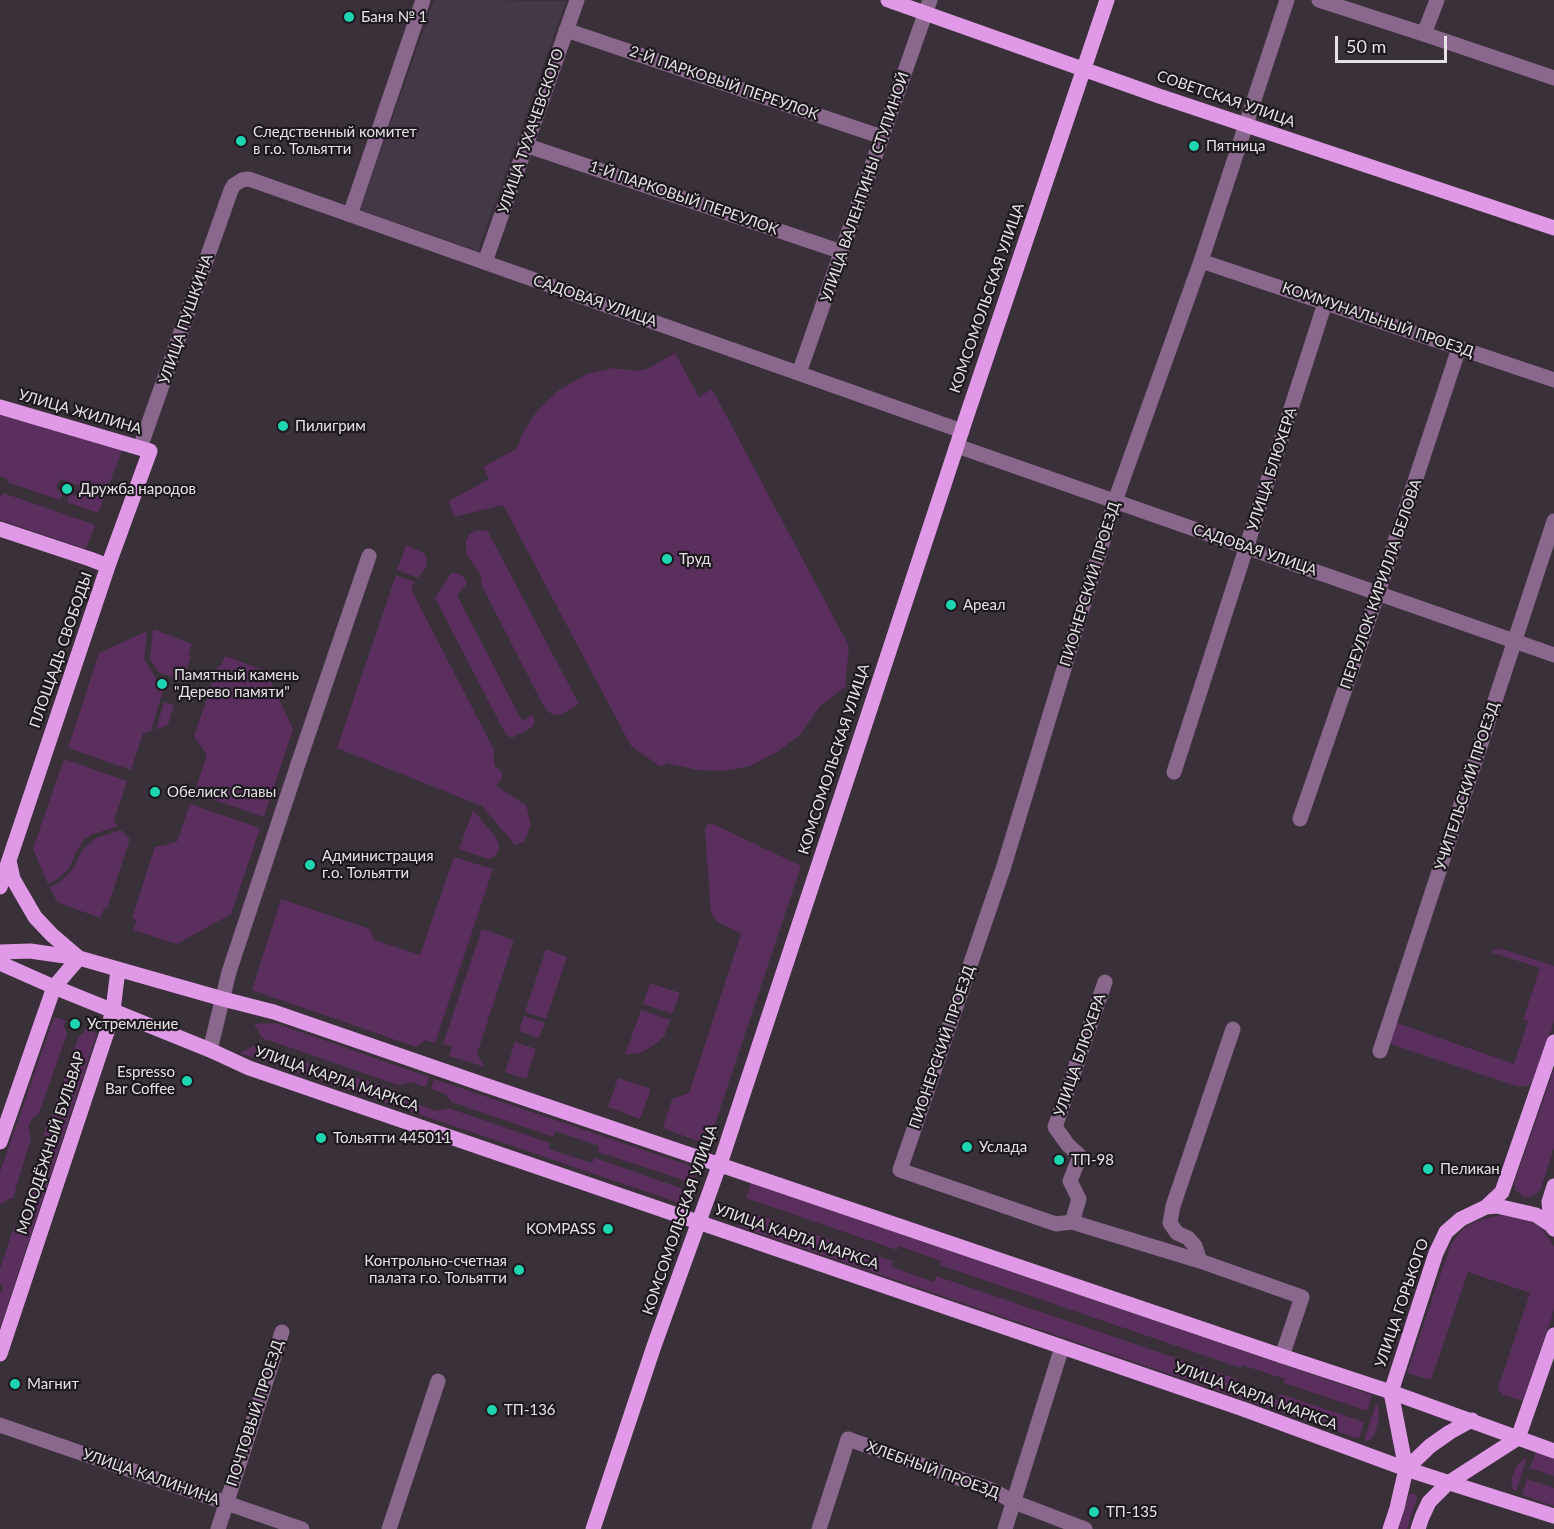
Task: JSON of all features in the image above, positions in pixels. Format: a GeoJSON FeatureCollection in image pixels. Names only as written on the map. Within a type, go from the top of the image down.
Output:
{"type":"FeatureCollection","features":[{"type":"Feature","properties":{"kind":"main road","name":"СОВЕТСКАЯ УЛИЦА"},"geometry":{"type":"LineString","coordinates":[[888,0],[928,7],[1083,69],[1554,228]]}},
{"type":"Feature","properties":{"kind":"main road","name":"КОМСОМОЛЬСКАЯ УЛИЦА"},"geometry":{"type":"LineString","coordinates":[[593,1529],[654,1346],[719,1164],[1107,0]]}},
{"type":"Feature","properties":{"kind":"main road","name":"УЛИЦА ЖИЛИНА"},"geometry":{"type":"LineString","coordinates":[[0,407],[145,450]]}},
{"type":"Feature","properties":{"kind":"main road","name":"ПЛОЩАДЬ СВОБОДЫ"},"geometry":{"type":"LineString","coordinates":[[0,887],[145,450]]}},
{"type":"Feature","properties":{"kind":"main road"},"geometry":{"type":"LineString","coordinates":[[0,529],[108,566]]}},
{"type":"Feature","properties":{"kind":"main road"},"geometry":{"type":"LineString","coordinates":[[9,861],[13,879],[35,917],[79,958]]}},
{"type":"Feature","properties":{"kind":"main road"},"geometry":{"type":"LineString","coordinates":[[0,952],[30,951],[79,958],[274,1012],[1391,1392],[1554,1450]]}},
{"type":"Feature","properties":{"kind":"main road"},"geometry":{"type":"LineString","coordinates":[[0,1142],[54,987],[79,958]]}},
{"type":"Feature","properties":{"kind":"main road","name":"УЛИЦА КАРЛА МАРКСА"},"geometry":{"type":"LineString","coordinates":[[0,963],[249,1068],[1243,1409],[1406,1469],[1554,1516]]}},
{"type":"Feature","properties":{"kind":"main road","name":"МОЛОДЁЖНЫЙ БУЛЬВАР"},"geometry":{"type":"LineString","coordinates":[[0,1354],[113,1010],[118,970]]}},
{"type":"Feature","properties":{"kind":"main road","name":"УЛИЦА ГОРЬКОГО"},"geometry":{"type":"LineString","coordinates":[[1390,1529],[1406,1469],[1391,1392],[1436,1253],[1446,1232],[1461,1219],[1486,1207],[1502,1192],[1554,1042]]}},
{"type":"Feature","properties":{"kind":"main road"},"geometry":{"type":"LineString","coordinates":[[1553,1227],[1549,1202],[1554,1186]]}},
{"type":"Feature","properties":{"kind":"main road"},"geometry":{"type":"LineString","coordinates":[[1486,1207],[1497,1206],[1536,1215],[1553,1227]]}},
{"type":"Feature","properties":{"kind":"main road"},"geometry":{"type":"LineString","coordinates":[[1418,1529],[1430,1502],[1448,1483],[1518,1438],[1554,1335]]}},
{"type":"Feature","properties":{"kind":"main road"},"geometry":{"type":"LineString","coordinates":[[1406,1469],[1430,1446],[1472,1420]]}},
{"type":"Feature","properties":{"kind":"street"},"geometry":{"type":"LineString","coordinates":[[350,214],[423,0]]}},
{"type":"Feature","properties":{"kind":"street","name":"УЛИЦА ТУХАЧЕВСКОГО"},"geometry":{"type":"LineString","coordinates":[[485,262],[577,0]]}},
{"type":"Feature","properties":{"kind":"street","name":"ПИОНЕРСКИЙ ПРОЕЗД"},"geometry":{"type":"LineString","coordinates":[[1072,1222],[1056,1224],[900,1170],[999,881],[1115,501],[1201,261],[1287,0]]}},
{"type":"Feature","properties":{"kind":"street"},"geometry":{"type":"LineString","coordinates":[[1319,0],[1554,78]]}},
{"type":"Feature","properties":{"kind":"street"},"geometry":{"type":"LineString","coordinates":[[1424,34],[1437,0]]}},
{"type":"Feature","properties":{"kind":"street","name":"УЛИЦА ВАЛЕНТИНЫ СТУПИНОЙ"},"geometry":{"type":"LineString","coordinates":[[799,373],[928,7]]}},
{"type":"Feature","properties":{"kind":"street","name":"2-Й ПАРКОВЫЙ ПЕРЕУЛОК"},"geometry":{"type":"LineString","coordinates":[[566,30],[882,137]]}},
{"type":"Feature","properties":{"kind":"street","name":"1-Й ПАРКОВЫЙ ПЕРЕУЛОК"},"geometry":{"type":"LineString","coordinates":[[525,145],[842,252]]}},
{"type":"Feature","properties":{"kind":"street","name":"САДОВАЯ УЛИЦА"},"geometry":{"type":"LineString","coordinates":[[231,190],[242,180],[249,179],[962,430]]}},
{"type":"Feature","properties":{"kind":"street","name":"УЛИЦА ПУШКИНА"},"geometry":{"type":"LineString","coordinates":[[145,450],[231,190]]}},
{"type":"Feature","properties":{"kind":"street","name":"КОММУНАЛЬНЫЙ ПРОЕЗД"},"geometry":{"type":"LineString","coordinates":[[1201,261],[1554,380]]}},
{"type":"Feature","properties":{"kind":"street","name":"УЛИЦА БЛЮХЕРА"},"geometry":{"type":"LineString","coordinates":[[1174,772],[1325,303]]}},
{"type":"Feature","properties":{"kind":"street","name":"ПЕРЕУЛОК КИРИЛЛА БЕЛОВА"},"geometry":{"type":"LineString","coordinates":[[1300,819],[1459,348]]}},
{"type":"Feature","properties":{"kind":"street","name":"САДОВАЯ УЛИЦА"},"geometry":{"type":"LineString","coordinates":[[957,446],[1554,655]]}},
{"type":"Feature","properties":{"kind":"street","name":"УЧИТЕЛЬСКИЙ ПРОЕЗД"},"geometry":{"type":"LineString","coordinates":[[1380,1051],[1554,521]]}},
{"type":"Feature","properties":{"kind":"street"},"geometry":{"type":"LineString","coordinates":[[210,1050],[229,972],[256,888],[369,556]]}},
{"type":"Feature","properties":{"kind":"street","name":"УЛИЦА БЛЮХЕРА"},"geometry":{"type":"LineString","coordinates":[[1072,1222],[1079,1199],[1070,1181],[1080,1156],[1068,1145],[1055,1127],[1105,982]]}},
{"type":"Feature","properties":{"kind":"street"},"geometry":{"type":"LineString","coordinates":[[1200,1261],[1195,1246],[1188,1238],[1177,1233],[1170,1223],[1173,1206],[1233,1029]]}},
{"type":"Feature","properties":{"kind":"street"},"geometry":{"type":"LineString","coordinates":[[1072,1222],[1200,1261],[1302,1297],[1282,1356]]}},
{"type":"Feature","properties":{"kind":"street","name":"ПОЧТОВЫЙ ПРОЕЗД"},"geometry":{"type":"LineString","coordinates":[[218,1529],[282,1332]]}},
{"type":"Feature","properties":{"kind":"street"},"geometry":{"type":"LineString","coordinates":[[1005,1529],[1062,1347]]}},
{"type":"Feature","properties":{"kind":"street"},"geometry":{"type":"LineString","coordinates":[[389,1529],[438,1382]]}},
{"type":"Feature","properties":{"kind":"street","name":"УЛИЦА КАЛИНИНА"},"geometry":{"type":"LineString","coordinates":[[0,1425],[302,1529]]}},
{"type":"Feature","properties":{"kind":"street","name":"ХЛЕБНЫЙ ПРОЕЗД"},"geometry":{"type":"LineString","coordinates":[[819,1529],[848,1439],[993,1490],[1014,1502],[1085,1529]]}},
{"type":"Feature","properties":{"kind":"shaded area"},"geometry":{"type":"Polygon","coordinates":[[[434,0],[566,1],[478,251],[360,210],[434,0]]]}},
{"type":"Feature","properties":{"kind":"shaded area","name":"Труд"},"geometry":{"type":"Polygon","coordinates":[[[675,353],[699,397],[712,389],[849,646],[845,687],[820,706],[800,735],[777,752],[750,766],[723,771],[697,770],[668,763],[661,767],[631,746],[503,505],[454,517],[449,501],[489,479],[483,467],[516,449],[537,411],[559,390],[587,374],[613,368],[637,371],[647,369],[675,353]]]}},
{"type":"Feature","properties":{"kind":"shaded area"},"geometry":{"type":"Polygon","coordinates":[[[0,415],[123,448],[98,513],[67,502],[69,494],[76,496],[80,486],[60,479],[56,489],[63,492],[60,500],[7,482],[7,479],[0,476],[0,415]]]}},
{"type":"Feature","properties":{"kind":"shaded area"},"geometry":{"type":"Polygon","coordinates":[[[3,493],[93,524],[95,526],[86,549],[0,520],[0,496],[3,493]]]}},
{"type":"Feature","properties":{"kind":"shaded area"},"geometry":{"type":"Polygon","coordinates":[[[487,530],[579,704],[562,714],[550,713],[544,707],[481,584],[481,576],[466,553],[466,541],[469,535],[475,531],[487,530]]]}},
{"type":"Feature","properties":{"kind":"shaded area"},"geometry":{"type":"Polygon","coordinates":[[[406,545],[426,556],[427,565],[418,578],[397,570],[406,545]]]}},
{"type":"Feature","properties":{"kind":"shaded area"},"geometry":{"type":"Polygon","coordinates":[[[451,573],[461,575],[466,580],[466,585],[457,595],[522,721],[533,715],[535,722],[532,727],[512,738],[506,735],[435,598],[451,573]]]}},
{"type":"Feature","properties":{"kind":"shaded area"},"geometry":{"type":"Polygon","coordinates":[[[396,575],[415,582],[411,589],[494,750],[494,765],[502,773],[502,779],[496,786],[526,805],[531,825],[524,842],[515,845],[482,806],[337,748],[396,575]]]}},
{"type":"Feature","properties":{"kind":"shaded area"},"geometry":{"type":"Polygon","coordinates":[[[153,629],[192,644],[188,655],[191,656],[183,681],[158,672],[150,659],[153,629]]]}},
{"type":"Feature","properties":{"kind":"shaded area"},"geometry":{"type":"Polygon","coordinates":[[[147,631],[144,659],[163,690],[151,731],[143,733],[131,770],[68,748],[99,653],[147,631]]]}},
{"type":"Feature","properties":{"kind":"shaded area"},"geometry":{"type":"Polygon","coordinates":[[[225,656],[266,671],[293,729],[264,817],[194,793],[207,755],[194,736],[218,666],[221,666],[225,656]]]}},
{"type":"Feature","properties":{"kind":"shaded area"},"geometry":{"type":"Polygon","coordinates":[[[164,702],[174,705],[168,725],[156,730],[164,702]]]}},
{"type":"Feature","properties":{"kind":"shaded area"},"geometry":{"type":"Polygon","coordinates":[[[64,759],[127,781],[114,820],[118,826],[93,834],[84,840],[68,870],[48,884],[33,849],[64,759]]]}},
{"type":"Feature","properties":{"kind":"shaded area"},"geometry":{"type":"Polygon","coordinates":[[[190,804],[260,828],[231,914],[177,944],[133,930],[137,920],[132,918],[155,847],[177,842],[190,804]]]}},
{"type":"Feature","properties":{"kind":"shaded area"},"geometry":{"type":"Polygon","coordinates":[[[473,810],[495,836],[498,843],[497,854],[492,858],[488,859],[459,849],[473,810]]]}},
{"type":"Feature","properties":{"kind":"shaded area"},"geometry":{"type":"Polygon","coordinates":[[[711,823],[801,866],[708,1145],[663,1128],[672,1099],[689,1093],[741,934],[718,922],[711,914],[705,829],[711,823]]]}},
{"type":"Feature","properties":{"kind":"shaded area"},"geometry":{"type":"Polygon","coordinates":[[[121,830],[130,839],[107,909],[104,908],[100,918],[57,902],[50,887],[60,882],[72,870],[83,849],[96,838],[121,830]]]}},
{"type":"Feature","properties":{"kind":"shaded area"},"geometry":{"type":"Polygon","coordinates":[[[454,857],[493,869],[435,1043],[425,1040],[416,1047],[252,990],[281,899],[370,929],[374,940],[420,955],[454,857]]]}},
{"type":"Feature","properties":{"kind":"shaded area"},"geometry":{"type":"Polygon","coordinates":[[[482,929],[514,940],[477,1054],[485,1067],[449,1056],[452,1047],[443,1044],[482,929]]]}},
{"type":"Feature","properties":{"kind":"shaded area"},"geometry":{"type":"Polygon","coordinates":[[[1499,948],[1554,966],[1554,1022],[1530,1085],[1519,1087],[1387,1043],[1394,1022],[1514,1064],[1528,1021],[1523,1020],[1540,968],[1490,952],[1499,948]]]}},
{"type":"Feature","properties":{"kind":"shaded area"},"geometry":{"type":"Polygon","coordinates":[[[546,949],[567,957],[546,1019],[525,1012],[546,949]]]}},
{"type":"Feature","properties":{"kind":"shaded area"},"geometry":{"type":"Polygon","coordinates":[[[650,983],[680,993],[672,1014],[643,1004],[650,983]]]}},
{"type":"Feature","properties":{"kind":"shaded area"},"geometry":{"type":"Polygon","coordinates":[[[641,1010],[670,1020],[664,1037],[640,1053],[625,1055],[641,1010]]]}},
{"type":"Feature","properties":{"kind":"shaded area"},"geometry":{"type":"Polygon","coordinates":[[[524,1016],[545,1023],[539,1038],[519,1031],[524,1016]]]}},
{"type":"Feature","properties":{"kind":"shaded area"},"geometry":{"type":"Polygon","coordinates":[[[54,1017],[66,1021],[64,1026],[67,1034],[39,1113],[31,1120],[28,1127],[31,1138],[13,1198],[2,1204],[0,1203],[0,1172],[54,1017]]]}},
{"type":"Feature","properties":{"kind":"shaded area"},"geometry":{"type":"Polygon","coordinates":[[[275,1023],[429,1077],[426,1087],[411,1082],[398,1085],[262,1038],[254,1024],[275,1023]]]}},
{"type":"Feature","properties":{"kind":"shaded area"},"geometry":{"type":"Polygon","coordinates":[[[85,1029],[97,1033],[0,1329],[0,1293],[3,1289],[0,1283],[0,1269],[14,1227],[21,1226],[27,1218],[28,1209],[24,1203],[42,1149],[45,1129],[79,1036],[85,1029]]]}},
{"type":"Feature","properties":{"kind":"shaded area"},"geometry":{"type":"Polygon","coordinates":[[[515,1042],[536,1049],[526,1079],[505,1072],[515,1042]]]}},
{"type":"Feature","properties":{"kind":"shaded area"},"geometry":{"type":"Polygon","coordinates":[[[254,1046],[396,1090],[400,1098],[437,1111],[448,1108],[550,1143],[549,1149],[592,1163],[595,1158],[689,1191],[685,1205],[240,1053],[254,1046]]]}},
{"type":"Feature","properties":{"kind":"shaded area"},"geometry":{"type":"Polygon","coordinates":[[[1554,1069],[1554,1148],[1540,1191],[1532,1196],[1524,1197],[1515,1190],[1514,1183],[1554,1069]]]}},
{"type":"Feature","properties":{"kind":"shaded area"},"geometry":{"type":"Polygon","coordinates":[[[618,1078],[651,1089],[640,1119],[608,1107],[618,1078]]]}},
{"type":"Feature","properties":{"kind":"shaded area"},"geometry":{"type":"Polygon","coordinates":[[[434,1079],[697,1168],[692,1183],[598,1152],[599,1146],[555,1131],[553,1137],[452,1102],[445,1094],[431,1089],[434,1079]]]}},
{"type":"Feature","properties":{"kind":"shaded area"},"geometry":{"type":"Polygon","coordinates":[[[751,1183],[1372,1395],[1367,1411],[1284,1383],[1285,1379],[1242,1365],[1241,1368],[940,1265],[941,1261],[899,1246],[897,1250],[746,1198],[751,1183]]]}},
{"type":"Feature","properties":{"kind":"shaded area"},"geometry":{"type":"Polygon","coordinates":[[[743,1210],[893,1261],[892,1267],[934,1282],[936,1276],[1237,1379],[1235,1386],[1278,1400],[1280,1394],[1364,1422],[1359,1439],[738,1226],[743,1210]]]}},
{"type":"Feature","properties":{"kind":"shaded area"},"geometry":{"type":"Polygon","coordinates":[[[1502,1215],[1522,1218],[1534,1223],[1542,1229],[1554,1246],[1554,1310],[1523,1401],[1503,1395],[1498,1389],[1530,1293],[1468,1272],[1431,1380],[1407,1373],[1451,1244],[1467,1226],[1483,1219],[1502,1215]]]}},
{"type":"Feature","properties":{"kind":"shaded area"},"geometry":{"type":"Polygon","coordinates":[[[1376,1404],[1379,1417],[1375,1434],[1370,1440],[1364,1441],[1376,1404]]]}},
{"type":"Feature","properties":{"kind":"shaded area"},"geometry":{"type":"Polygon","coordinates":[[[1536,1452],[1554,1458],[1554,1476],[1530,1468],[1536,1452]]]}},
{"type":"Feature","properties":{"kind":"shaded area"},"geometry":{"type":"Polygon","coordinates":[[[1527,1457],[1516,1492],[1511,1481],[1516,1467],[1527,1457]]]}},
{"type":"Feature","properties":{"kind":"shaded area"},"geometry":{"type":"Polygon","coordinates":[[[1527,1479],[1554,1488],[1554,1506],[1522,1495],[1527,1479]]]}},
{"type":"Feature","properties":{"kind":"shaded area"},"geometry":{"type":"Polygon","coordinates":[[[1412,1493],[1417,1498],[1407,1529],[1398,1529],[1409,1495],[1412,1493]]]}},
{"type":"Feature","properties":{"kind":"place","name":"Баня № 1"},"geometry":{"type":"Point","coordinates":[349,17]}},
{"type":"Feature","properties":{"kind":"place","name":"Следственный комитет в г.о. Тольятти"},"geometry":{"type":"Point","coordinates":[241,141]}},
{"type":"Feature","properties":{"kind":"place","name":"Пятница"},"geometry":{"type":"Point","coordinates":[1194,146]}},
{"type":"Feature","properties":{"kind":"place","name":"Пилигрим"},"geometry":{"type":"Point","coordinates":[283,426]}},
{"type":"Feature","properties":{"kind":"place","name":"Дружба народов"},"geometry":{"type":"Point","coordinates":[67,489]}},
{"type":"Feature","properties":{"kind":"place","name":"Труд"},"geometry":{"type":"Point","coordinates":[667,559]}},
{"type":"Feature","properties":{"kind":"place","name":"Ареал"},"geometry":{"type":"Point","coordinates":[951,605]}},
{"type":"Feature","properties":{"kind":"place","name":"Памятный камень \"Дерево памяти\""},"geometry":{"type":"Point","coordinates":[162,684]}},
{"type":"Feature","properties":{"kind":"place","name":"Обелиск Славы"},"geometry":{"type":"Point","coordinates":[155,792]}},
{"type":"Feature","properties":{"kind":"place","name":"Администрация г.о. Тольятти"},"geometry":{"type":"Point","coordinates":[310,865]}},
{"type":"Feature","properties":{"kind":"place","name":"Устремление"},"geometry":{"type":"Point","coordinates":[75,1024]}},
{"type":"Feature","properties":{"kind":"place","name":"Espresso Bar Coffee"},"geometry":{"type":"Point","coordinates":[187,1081]}},
{"type":"Feature","properties":{"kind":"place","name":"Тольятти 445011"},"geometry":{"type":"Point","coordinates":[321,1138]}},
{"type":"Feature","properties":{"kind":"place","name":"Услада"},"geometry":{"type":"Point","coordinates":[967,1147]}},
{"type":"Feature","properties":{"kind":"place","name":"ТП-98"},"geometry":{"type":"Point","coordinates":[1059,1160]}},
{"type":"Feature","properties":{"kind":"place","name":"Пеликан"},"geometry":{"type":"Point","coordinates":[1428,1169]}},
{"type":"Feature","properties":{"kind":"place","name":"KOMPASS"},"geometry":{"type":"Point","coordinates":[608,1229]}},
{"type":"Feature","properties":{"kind":"place","name":"Контрольно-счетная палата г.о. Тольятти"},"geometry":{"type":"Point","coordinates":[519,1270]}},
{"type":"Feature","properties":{"kind":"place","name":"Магнит"},"geometry":{"type":"Point","coordinates":[15,1384]}},
{"type":"Feature","properties":{"kind":"place","name":"ТП-136"},"geometry":{"type":"Point","coordinates":[492,1410]}},
{"type":"Feature","properties":{"kind":"place","name":"ТП-135"},"geometry":{"type":"Point","coordinates":[1094,1512]}}]}
